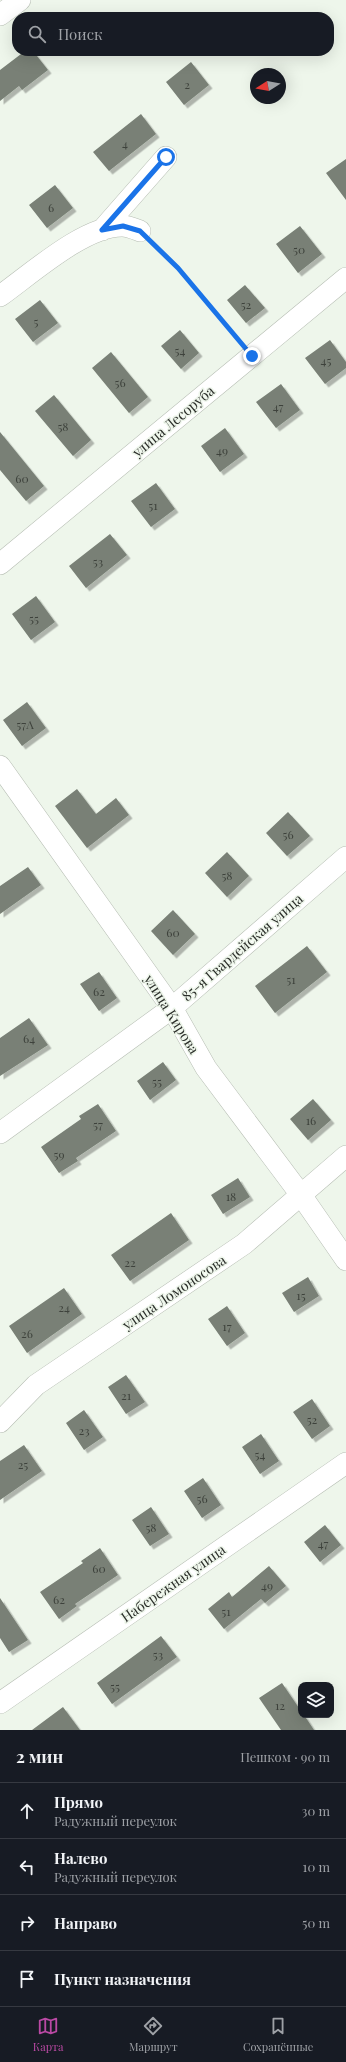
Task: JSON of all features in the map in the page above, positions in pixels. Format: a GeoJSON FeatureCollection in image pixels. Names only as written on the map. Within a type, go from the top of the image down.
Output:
{"type":"FeatureCollection","features":[{"type":"Feature","properties":{"kind":"street"},"geometry":{"type":"LineString","coordinates":[[0,14],[20,0]]}},
{"type":"Feature","properties":{"kind":"street"},"geometry":{"type":"LineString","coordinates":[[102,230],[166,157]]}},
{"type":"Feature","properties":{"kind":"street"},"geometry":{"type":"LineString","coordinates":[[0,296],[74,242],[102,230],[123,226],[140,231]]}},
{"type":"Feature","properties":{"kind":"street","name":"улица Лесоруба"},"geometry":{"type":"LineString","coordinates":[[0,564],[346,278]]}},
{"type":"Feature","properties":{"kind":"street","name":"улица Кирова"},"geometry":{"type":"LineString","coordinates":[[0,766],[172,1008],[206,1068],[302,1195],[346,1260]]}},
{"type":"Feature","properties":{"kind":"street","name":"85-я Гвардейская улица"},"geometry":{"type":"LineString","coordinates":[[0,1133],[172,1008],[346,857]]}},
{"type":"Feature","properties":{"kind":"street","name":"улица Ломоносова"},"geometry":{"type":"LineString","coordinates":[[0,1422],[36,1385],[244,1244],[346,1156]]}},
{"type":"Feature","properties":{"kind":"street","name":"Набережная улица"},"geometry":{"type":"LineString","coordinates":[[0,1703],[346,1462]]}},
{"type":"Feature","properties":{"kind":"path"},"geometry":{"type":"LineString","coordinates":[[140,231],[178,268],[252,356]]}},
{"type":"Feature","properties":{"kind":"building"},"geometry":{"type":"Polygon","coordinates":[[[18,56],[37,56],[48,70],[22,90],[19,86],[0,101],[0,70],[18,56]]]}},
{"type":"Feature","properties":{"kind":"building"},"geometry":{"type":"Polygon","coordinates":[[[191,62],[209,85],[184,105],[166,82],[191,62]]]}},
{"type":"Feature","properties":{"kind":"building"},"geometry":{"type":"Polygon","coordinates":[[[141,114],[156,134],[109,171],[93,152],[141,114]]]}},
{"type":"Feature","properties":{"kind":"building"},"geometry":{"type":"Polygon","coordinates":[[[346,159],[346,200],[326,173],[346,159]]]}},
{"type":"Feature","properties":{"kind":"building"},"geometry":{"type":"Polygon","coordinates":[[[55,185],[73,208],[47,228],[29,205],[55,185]]]}},
{"type":"Feature","properties":{"kind":"building"},"geometry":{"type":"Polygon","coordinates":[[[300,226],[322,254],[298,273],[276,244],[300,226]]]}},
{"type":"Feature","properties":{"kind":"building"},"geometry":{"type":"Polygon","coordinates":[[[245,285],[265,308],[246,323],[227,300],[245,285]]]}},
{"type":"Feature","properties":{"kind":"building"},"geometry":{"type":"Polygon","coordinates":[[[40,300],[58,323],[33,342],[15,319],[40,300]]]}},
{"type":"Feature","properties":{"kind":"building"},"geometry":{"type":"Polygon","coordinates":[[[180,330],[199,353],[181,369],[161,346],[180,330]]]}},
{"type":"Feature","properties":{"kind":"building"},"geometry":{"type":"Polygon","coordinates":[[[330,340],[346,362],[346,368],[325,384],[305,358],[330,340]]]}},
{"type":"Feature","properties":{"kind":"building"},"geometry":{"type":"Polygon","coordinates":[[[111,352],[148,397],[129,413],[92,368],[111,352]]]}},
{"type":"Feature","properties":{"kind":"building"},"geometry":{"type":"Polygon","coordinates":[[[281,384],[300,410],[276,428],[256,402],[281,384]]]}},
{"type":"Feature","properties":{"kind":"building"},"geometry":{"type":"Polygon","coordinates":[[[54,395],[91,440],[73,456],[35,411],[54,395]]]}},
{"type":"Feature","properties":{"kind":"building"},"geometry":{"type":"Polygon","coordinates":[[[225,428],[244,454],[220,472],[201,446],[225,428]]]}},
{"type":"Feature","properties":{"kind":"building"},"geometry":{"type":"Polygon","coordinates":[[[0,432],[44,486],[26,501],[0,470],[0,432]]]}},
{"type":"Feature","properties":{"kind":"building"},"geometry":{"type":"Polygon","coordinates":[[[156,483],[175,509],[151,527],[131,501],[156,483]]]}},
{"type":"Feature","properties":{"kind":"building"},"geometry":{"type":"Polygon","coordinates":[[[110,534],[127,555],[86,588],[69,566],[110,534]]]}},
{"type":"Feature","properties":{"kind":"building"},"geometry":{"type":"Polygon","coordinates":[[[36,596],[55,622],[31,640],[12,614],[36,596]]]}},
{"type":"Feature","properties":{"kind":"building"},"geometry":{"type":"Polygon","coordinates":[[[27,702],[46,728],[22,746],[3,720],[27,702]]]}},
{"type":"Feature","properties":{"kind":"building"},"geometry":{"type":"Polygon","coordinates":[[[77,789],[96,814],[116,798],[129,815],[87,848],[55,806],[77,789]]]}},
{"type":"Feature","properties":{"kind":"building"},"geometry":{"type":"Polygon","coordinates":[[[288,812],[310,836],[287,856],[266,833],[288,812]]]}},
{"type":"Feature","properties":{"kind":"building"},"geometry":{"type":"Polygon","coordinates":[[[227,852],[249,876],[227,897],[205,873],[227,852]]]}},
{"type":"Feature","properties":{"kind":"building"},"geometry":{"type":"Polygon","coordinates":[[[28,867],[41,885],[0,914],[0,886],[28,867]]]}},
{"type":"Feature","properties":{"kind":"building"},"geometry":{"type":"Polygon","coordinates":[[[173,910],[195,934],[173,955],[151,931],[173,910]]]}},
{"type":"Feature","properties":{"kind":"building"},"geometry":{"type":"Polygon","coordinates":[[[307,946],[327,972],[275,1013],[255,986],[307,946]]]}},
{"type":"Feature","properties":{"kind":"building"},"geometry":{"type":"Polygon","coordinates":[[[99,972],[117,998],[99,1011],[80,984],[99,972]]]}},
{"type":"Feature","properties":{"kind":"building"},"geometry":{"type":"Polygon","coordinates":[[[29,1018],[48,1045],[0,1076],[0,1038],[29,1018]]]}},
{"type":"Feature","properties":{"kind":"building"},"geometry":{"type":"Polygon","coordinates":[[[163,1062],[176,1080],[150,1100],[137,1081],[163,1062]]]}},
{"type":"Feature","properties":{"kind":"building"},"geometry":{"type":"Polygon","coordinates":[[[313,1099],[331,1120],[308,1140],[290,1119],[313,1099]]]}},
{"type":"Feature","properties":{"kind":"building"},"geometry":{"type":"Polygon","coordinates":[[[98,1104],[116,1131],[76,1158],[78,1161],[59,1173],[41,1147],[81,1119],[79,1116],[98,1104]]]}},
{"type":"Feature","properties":{"kind":"building"},"geometry":{"type":"Polygon","coordinates":[[[238,1178],[250,1197],[223,1214],[211,1195],[238,1178]]]}},
{"type":"Feature","properties":{"kind":"building"},"geometry":{"type":"Polygon","coordinates":[[[171,1213],[189,1240],[130,1281],[111,1255],[171,1213]]]}},
{"type":"Feature","properties":{"kind":"building"},"geometry":{"type":"Polygon","coordinates":[[[308,1277],[319,1296],[294,1312],[282,1293],[308,1277]]]}},
{"type":"Feature","properties":{"kind":"building"},"geometry":{"type":"Polygon","coordinates":[[[64,1288],[82,1314],[27,1353],[9,1326],[64,1288]]]}},
{"type":"Feature","properties":{"kind":"building"},"geometry":{"type":"Polygon","coordinates":[[[227,1306],[245,1333],[227,1346],[208,1319],[227,1306]]]}},
{"type":"Feature","properties":{"kind":"building"},"geometry":{"type":"Polygon","coordinates":[[[126,1375],[145,1402],[126,1414],[108,1387],[126,1375]]]}},
{"type":"Feature","properties":{"kind":"building"},"geometry":{"type":"Polygon","coordinates":[[[312,1399],[330,1426],[312,1439],[293,1412],[312,1399]]]}},
{"type":"Feature","properties":{"kind":"building"},"geometry":{"type":"Polygon","coordinates":[[[84,1410],[103,1437],[84,1450],[66,1423],[84,1410]]]}},
{"type":"Feature","properties":{"kind":"building"},"geometry":{"type":"Polygon","coordinates":[[[261,1434],[279,1461],[260,1474],[242,1447],[261,1434]]]}},
{"type":"Feature","properties":{"kind":"building"},"geometry":{"type":"Polygon","coordinates":[[[24,1445],[42,1471],[0,1500],[0,1461],[24,1445]]]}},
{"type":"Feature","properties":{"kind":"building"},"geometry":{"type":"Polygon","coordinates":[[[203,1478],[221,1505],[202,1518],[184,1491],[203,1478]]]}},
{"type":"Feature","properties":{"kind":"building"},"geometry":{"type":"Polygon","coordinates":[[[151,1507],[169,1534],[150,1546],[132,1520],[151,1507]]]}},
{"type":"Feature","properties":{"kind":"building"},"geometry":{"type":"Polygon","coordinates":[[[325,1525],[341,1545],[320,1562],[304,1542],[325,1525]]]}},
{"type":"Feature","properties":{"kind":"building"},"geometry":{"type":"Polygon","coordinates":[[[100,1548],[118,1575],[75,1604],[77,1606],[59,1619],[40,1592],[83,1563],[81,1561],[100,1548]]]}},
{"type":"Feature","properties":{"kind":"building"},"geometry":{"type":"Polygon","coordinates":[[[269,1566],[286,1586],[265,1603],[261,1599],[224,1629],[208,1609],[229,1592],[232,1597],[269,1566]]]}},
{"type":"Feature","properties":{"kind":"building"},"geometry":{"type":"Polygon","coordinates":[[[0,1598],[28,1640],[9,1652],[0,1638],[0,1598]]]}},
{"type":"Feature","properties":{"kind":"building"},"geometry":{"type":"Polygon","coordinates":[[[161,1636],[177,1657],[112,1704],[97,1683],[161,1636]]]}},
{"type":"Feature","properties":{"kind":"building"},"geometry":{"type":"Polygon","coordinates":[[[282,1683],[298,1707],[298,1718],[306,1718],[314,1730],[281,1730],[259,1698],[282,1683]]]}},
{"type":"Feature","properties":{"kind":"building"},"geometry":{"type":"Polygon","coordinates":[[[63,1707],[80,1730],[32,1730],[63,1707]]]}},
{"type":"Feature","properties":{"kind":"route"},"geometry":{"type":"LineString","coordinates":[[166,157],[102,230],[123,226],[140,231],[178,268],[252,356]]}}]}
